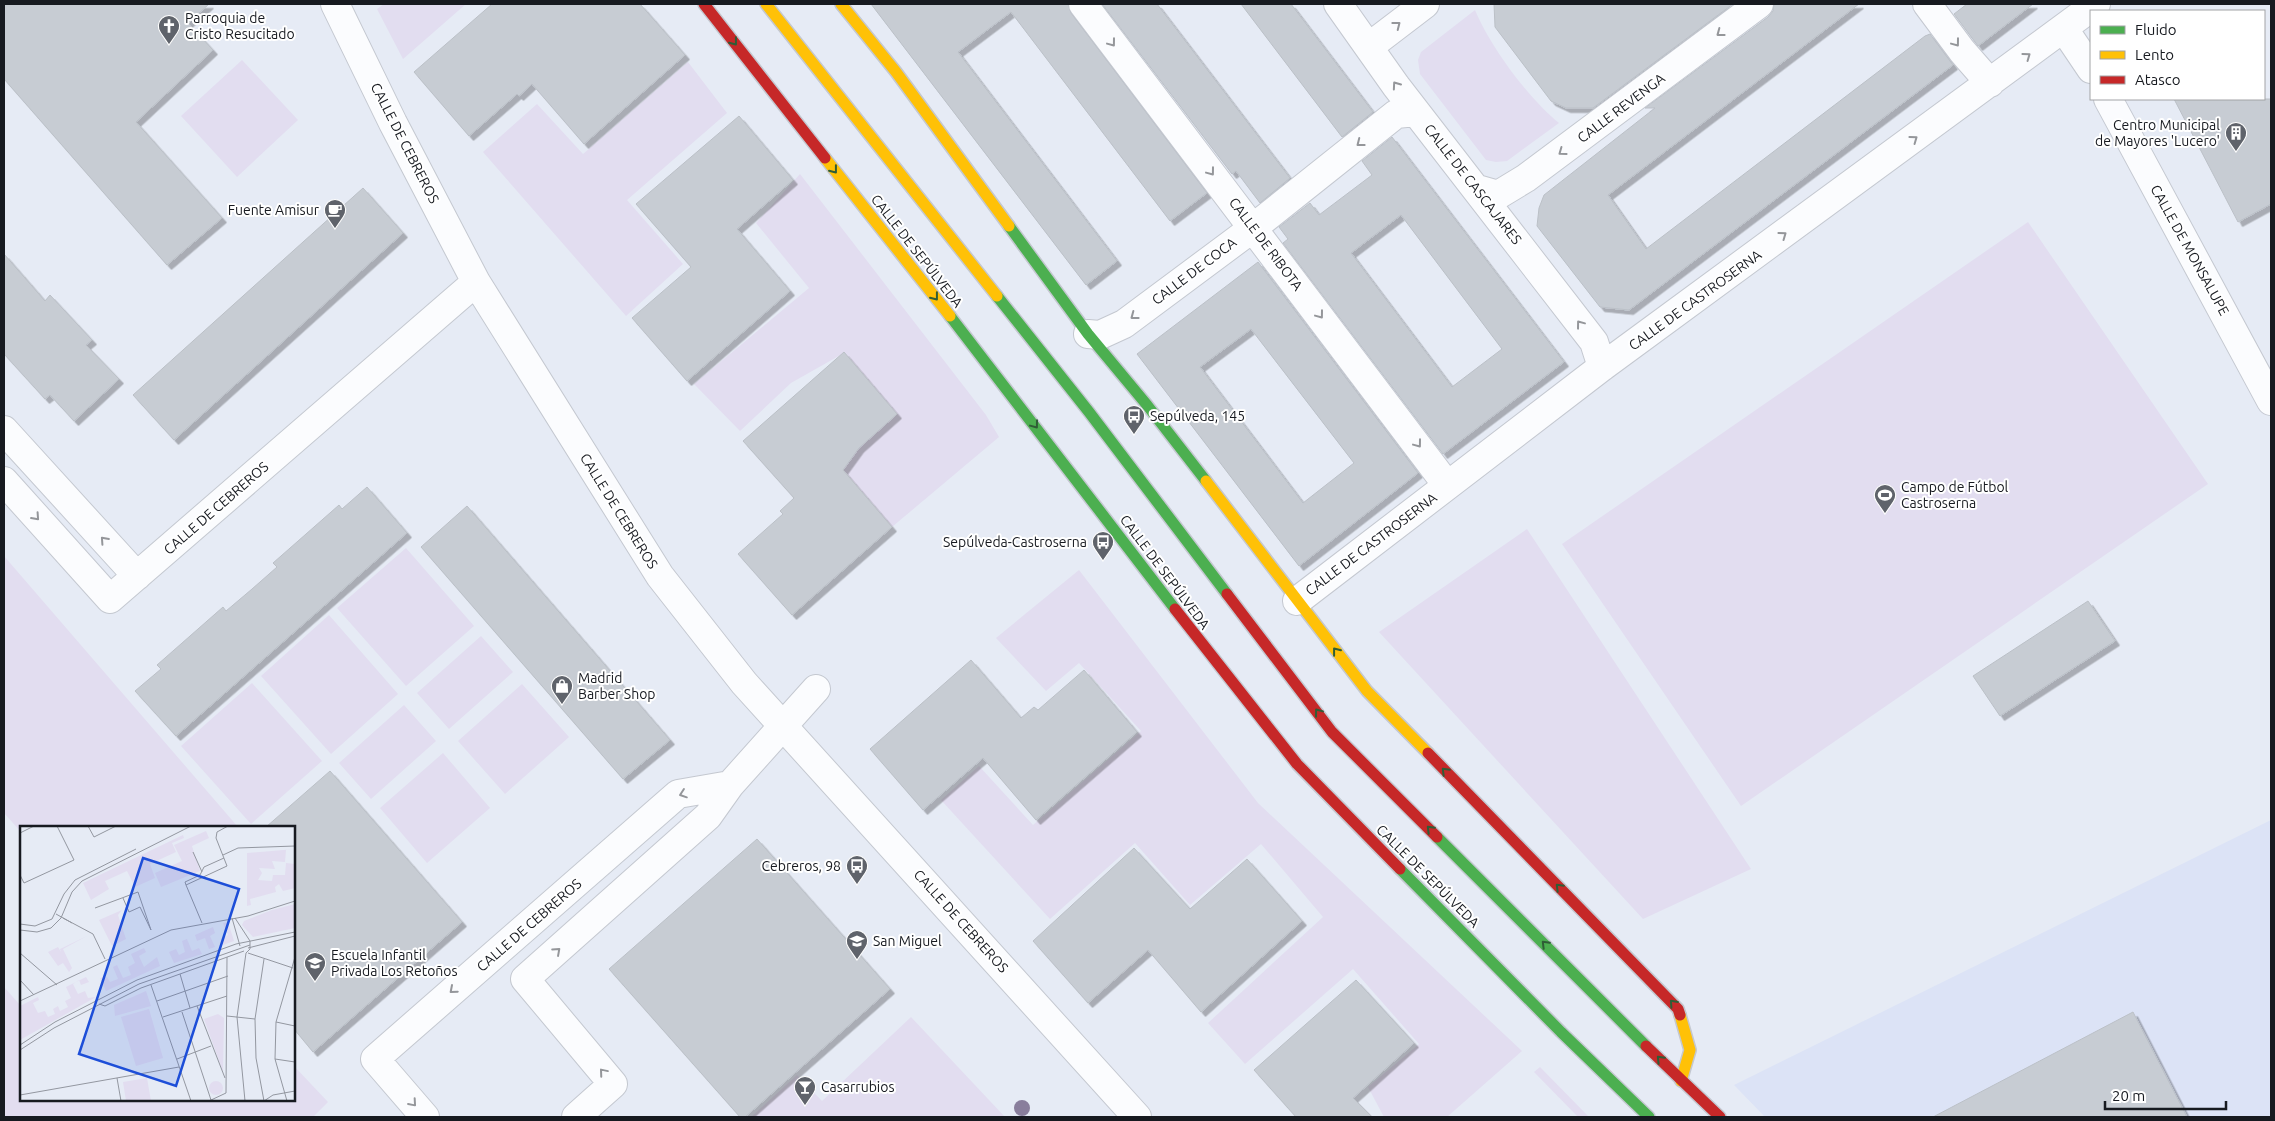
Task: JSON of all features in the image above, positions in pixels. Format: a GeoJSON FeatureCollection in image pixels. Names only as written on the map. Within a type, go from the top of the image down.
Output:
{"type":"FeatureCollection","features":[{"type":"Feature","properties":{"kind":"street","name":"CALLE DE CEBREROS"},"geometry":{"type":"LineString","coordinates":[[335,4],[393,123],[476,282],[660,576],[744,683],[1137,1117]]}},
{"type":"Feature","properties":{"kind":"street","name":"CALLE DE SEPÚLVEDA"},"geometry":{"type":"LineString","coordinates":[[704,4],[1025,411],[1205,648],[1297,764],[1561,1032],[1649,1117]]}},
{"type":"Feature","properties":{"kind":"street"},"geometry":{"type":"LineString","coordinates":[[766,4],[1083,404],[1332,732],[1681,1081],[1720,1117]]}},
{"type":"Feature","properties":{"kind":"street"},"geometry":{"type":"LineString","coordinates":[[842,4],[896,72],[1088,334],[1147,405],[1367,692],[1678,1009],[1690,1050],[1681,1081]]}},
{"type":"Feature","properties":{"kind":"street","name":"CALLE DE RIBOTA"},"geometry":{"type":"LineString","coordinates":[[1083,4],[1448,485]]}},
{"type":"Feature","properties":{"kind":"street","name":"CALLE DE CASCAJARES"},"geometry":{"type":"LineString","coordinates":[[1338,4],[1416,112],[1594,342],[1602,367]]}},
{"type":"Feature","properties":{"kind":"street"},"geometry":{"type":"LineString","coordinates":[[1370,46],[1425,4]]}},
{"type":"Feature","properties":{"kind":"street","name":"CALLE REVENGA"},"geometry":{"type":"LineString","coordinates":[[1477,189],[1498,195],[1526,178],[1759,4]]}},
{"type":"Feature","properties":{"kind":"street"},"geometry":{"type":"LineString","coordinates":[[1927,4],[1962,51],[1990,83]]}},
{"type":"Feature","properties":{"kind":"street","name":"CALLE DE CASTROSERNA"},"geometry":{"type":"LineString","coordinates":[[1297,600],[1602,367],[2096,4]]}},
{"type":"Feature","properties":{"kind":"street"},"geometry":{"type":"LineString","coordinates":[[2064,29],[2090,68]]}},
{"type":"Feature","properties":{"kind":"street","name":"CALLE DE MONSALUPE"},"geometry":{"type":"LineString","coordinates":[[2109,100],[2271,401]]}},
{"type":"Feature","properties":{"kind":"street","name":"CALLE DE COCA"},"geometry":{"type":"LineString","coordinates":[[1088,334],[1100,335],[1124,324],[1253,228],[1396,114],[1416,112]]}},
{"type":"Feature","properties":{"kind":"street","name":"CALLE DE CEBREROS"},"geometry":{"type":"LineString","coordinates":[[4,481],[110,599],[476,282]]}},
{"type":"Feature","properties":{"kind":"street"},"geometry":{"type":"LineString","coordinates":[[4,430],[137,576]]}},
{"type":"Feature","properties":{"kind":"street"},"geometry":{"type":"LineString","coordinates":[[576,1117],[613,1084],[526,979],[708,816],[730,785],[816,689]]}},
{"type":"Feature","properties":{"kind":"street","name":"CALLE DE CEBREROS"},"geometry":{"type":"LineString","coordinates":[[425,1117],[375,1060],[678,794],[730,785]]}},
{"type":"Feature","properties":{"kind":"shaded area"},"geometry":{"type":"Polygon","coordinates":[[[384,4],[466,4],[403,59],[377,9],[384,4]]]}},
{"type":"Feature","properties":{"kind":"shaded area"},"geometry":{"type":"Polygon","coordinates":[[[1475,10],[1490,39],[1511,71],[1535,100],[1559,123],[1507,161],[1496,162],[1486,160],[1420,74],[1418,60],[1421,52],[1475,10]]]}},
{"type":"Feature","properties":{"kind":"shaded area"},"geometry":{"type":"Polygon","coordinates":[[[242,60],[298,120],[237,177],[181,116],[242,60]]]}},
{"type":"Feature","properties":{"kind":"shaded area"},"geometry":{"type":"Polygon","coordinates":[[[688,62],[727,113],[627,200],[683,264],[626,316],[483,152],[537,104],[583,154],[688,62]]]}},
{"type":"Feature","properties":{"kind":"shaded area"},"geometry":{"type":"Polygon","coordinates":[[[800,174],[986,415],[999,437],[892,527],[839,466],[897,414],[844,353],[791,383],[740,431],[694,384],[809,288],[756,223],[800,174]]]}},
{"type":"Feature","properties":{"kind":"shaded area","name":"Campo de Fútbol Castroserna"},"geometry":{"type":"Polygon","coordinates":[[[2028,222],[2208,484],[1741,806],[1562,544],[2028,222]]]}},
{"type":"Feature","properties":{"kind":"shaded area"},"geometry":{"type":"Polygon","coordinates":[[[1527,529],[1751,869],[1643,919],[1379,632],[1527,529]]]}},
{"type":"Feature","properties":{"kind":"shaded area"},"geometry":{"type":"Polygon","coordinates":[[[406,548],[474,626],[406,686],[337,608],[406,548]]]}},
{"type":"Feature","properties":{"kind":"shaded area"},"geometry":{"type":"Polygon","coordinates":[[[4,556],[237,826],[20,826],[20,831],[4,813],[4,556]]]}},
{"type":"Feature","properties":{"kind":"shaded area"},"geometry":{"type":"Polygon","coordinates":[[[1079,570],[1258,803],[1522,1051],[1447,1117],[1384,1117],[1368,1087],[1419,1044],[1353,969],[1245,1064],[1208,1023],[1323,917],[1261,844],[1190,905],[1135,843],[1050,919],[941,800],[979,766],[1033,825],[1141,731],[1079,663],[1046,691],[996,638],[1079,570]]]}},
{"type":"Feature","properties":{"kind":"shaded area"},"geometry":{"type":"Polygon","coordinates":[[[329,615],[398,694],[331,754],[261,676],[329,615]]]}},
{"type":"Feature","properties":{"kind":"shaded area"},"geometry":{"type":"Polygon","coordinates":[[[481,636],[513,672],[449,729],[417,693],[481,636]]]}},
{"type":"Feature","properties":{"kind":"shaded area"},"geometry":{"type":"Polygon","coordinates":[[[252,683],[322,761],[251,824],[181,746],[252,683]]]}},
{"type":"Feature","properties":{"kind":"shaded area"},"geometry":{"type":"Polygon","coordinates":[[[522,684],[569,737],[505,794],[458,741],[522,684]]]}},
{"type":"Feature","properties":{"kind":"shaded area"},"geometry":{"type":"Polygon","coordinates":[[[404,705],[436,741],[371,799],[339,763],[404,705]]]}},
{"type":"Feature","properties":{"kind":"shaded area"},"geometry":{"type":"Polygon","coordinates":[[[443,753],[490,808],[427,863],[380,808],[443,753]]]}},
{"type":"Feature","properties":{"kind":"shaded area"},"geometry":{"type":"Polygon","coordinates":[[[2271,820],[2271,1117],[1765,1117],[1734,1085],[2271,820]]]}},
{"type":"Feature","properties":{"kind":"shaded area"},"geometry":{"type":"Polygon","coordinates":[[[4,987],[20,1005],[20,1101],[295,1101],[295,1067],[328,1102],[313,1117],[4,1117],[4,987]]]}},
{"type":"Feature","properties":{"kind":"shaded area"},"geometry":{"type":"Polygon","coordinates":[[[911,1017],[1005,1117],[751,1117],[797,1075],[822,1101],[911,1017]]]}},
{"type":"Feature","properties":{"kind":"shaded area"},"geometry":{"type":"Polygon","coordinates":[[[1540,1067],[1589,1117],[1578,1117],[1534,1072],[1540,1067]]]}},
{"type":"Feature","properties":{"kind":"building"},"geometry":{"type":"Polygon","coordinates":[[[4,4],[209,4],[188,23],[213,50],[136,122],[222,218],[167,265],[4,79],[4,4]]]}},
{"type":"Feature","properties":{"kind":"building"},"geometry":{"type":"Polygon","coordinates":[[[492,4],[640,4],[685,55],[584,144],[532,84],[519,96],[517,94],[469,136],[414,72],[492,4]]]}},
{"type":"Feature","properties":{"kind":"building"},"geometry":{"type":"Polygon","coordinates":[[[871,4],[1068,4],[1071,13],[1207,193],[1170,221],[1011,12],[958,52],[1117,261],[1086,285],[871,4]]]}},
{"type":"Feature","properties":{"kind":"building"},"geometry":{"type":"Polygon","coordinates":[[[1102,4],[1157,4],[1290,178],[1260,203],[1236,171],[1232,174],[1102,4]]]}},
{"type":"Feature","properties":{"kind":"building"},"geometry":{"type":"Polygon","coordinates":[[[1241,4],[1291,4],[1373,112],[1342,137],[1241,4]]]}},
{"type":"Feature","properties":{"kind":"building"},"geometry":{"type":"Polygon","coordinates":[[[1494,4],[1733,4],[1593,108],[1566,108],[1551,101],[1495,27],[1494,4]]]}},
{"type":"Feature","properties":{"kind":"building"},"geometry":{"type":"Polygon","coordinates":[[[1774,4],[1859,4],[1608,195],[1646,249],[1925,36],[1930,34],[1953,65],[1629,310],[1600,307],[1537,226],[1539,208],[1544,195],[1655,108],[1645,108],[1768,17],[1773,11],[1774,4]]]}},
{"type":"Feature","properties":{"kind":"building"},"geometry":{"type":"Polygon","coordinates":[[[1967,4],[2033,4],[1978,46],[1954,14],[1967,4]]]}},
{"type":"Feature","properties":{"kind":"building","name":"Centro Municipal de Mayores 'Lucero'"},"geometry":{"type":"Polygon","coordinates":[[[2271,99],[2271,204],[2238,222],[2175,100],[2271,99]]]}},
{"type":"Feature","properties":{"kind":"building"},"geometry":{"type":"Polygon","coordinates":[[[739,116],[793,180],[737,229],[790,291],[687,381],[632,318],[691,267],[636,204],[739,116]]]}},
{"type":"Feature","properties":{"kind":"building"},"geometry":{"type":"Polygon","coordinates":[[[1392,137],[1564,362],[1443,454],[1283,243],[1288,239],[1279,227],[1310,203],[1319,215],[1372,175],[1362,161],[1392,137]],[[1401,215],[1351,253],[1452,387],[1502,349],[1401,215]]]}},
{"type":"Feature","properties":{"kind":"building"},"geometry":{"type":"Polygon","coordinates":[[[363,188],[403,233],[174,440],[133,395],[363,188]]]}},
{"type":"Feature","properties":{"kind":"building"},"geometry":{"type":"Polygon","coordinates":[[[4,254],[45,301],[50,295],[92,340],[86,345],[119,379],[74,421],[50,395],[45,399],[4,354],[4,254]]]}},
{"type":"Feature","properties":{"kind":"building"},"geometry":{"type":"Polygon","coordinates":[[[1258,262],[1418,473],[1299,566],[1137,354],[1258,262]],[[1251,329],[1200,367],[1303,503],[1354,463],[1251,329]]]}},
{"type":"Feature","properties":{"kind":"building"},"geometry":{"type":"Polygon","coordinates":[[[844,352],[897,414],[859,448],[843,470],[892,527],[792,615],[738,554],[783,514],[780,511],[794,498],[743,441],[844,352]]]}},
{"type":"Feature","properties":{"kind":"building"},"geometry":{"type":"Polygon","coordinates":[[[367,487],[407,533],[176,736],[135,691],[161,669],[157,665],[223,607],[226,611],[277,567],[273,563],[339,505],[342,509],[367,487]]]}},
{"type":"Feature","properties":{"kind":"building"},"geometry":{"type":"Polygon","coordinates":[[[467,506],[670,740],[623,779],[421,547],[467,506]]]}},
{"type":"Feature","properties":{"kind":"building"},"geometry":{"type":"Polygon","coordinates":[[[2088,601],[2115,641],[2000,716],[1973,676],[2088,601]]]}},
{"type":"Feature","properties":{"kind":"building"},"geometry":{"type":"Polygon","coordinates":[[[971,660],[1021,718],[1034,707],[1038,710],[1084,670],[1137,732],[1036,820],[983,758],[923,810],[870,749],[971,660]]]}},
{"type":"Feature","properties":{"kind":"building"},"geometry":{"type":"Polygon","coordinates":[[[330,771],[462,922],[313,1052],[295,1030],[295,826],[267,826],[330,771]]]}},
{"type":"Feature","properties":{"kind":"building"},"geometry":{"type":"Polygon","coordinates":[[[757,839],[890,989],[745,1117],[740,1117],[609,969],[757,839]]]}},
{"type":"Feature","properties":{"kind":"building"},"geometry":{"type":"Polygon","coordinates":[[[1134,848],[1190,909],[1247,859],[1302,921],[1201,1012],[1148,950],[1088,1003],[1033,941],[1134,848]]]}},
{"type":"Feature","properties":{"kind":"building"},"geometry":{"type":"Polygon","coordinates":[[[1356,980],[1414,1043],[1353,1098],[1372,1117],[1296,1117],[1254,1070],[1356,980]]]}},
{"type":"Feature","properties":{"kind":"building"},"geometry":{"type":"Polygon","coordinates":[[[2133,1012],[2187,1117],[1933,1117],[2133,1012]]]}},
{"type":"Feature","properties":{"kind":"traffic: fast"},"geometry":{"type":"LineString","coordinates":[[1009,226],[1088,334],[1147,405],[1206,481]]}},
{"type":"Feature","properties":{"kind":"traffic: fast"},"geometry":{"type":"LineString","coordinates":[[997,296],[1089,412],[1227,594]]}},
{"type":"Feature","properties":{"kind":"traffic: fast"},"geometry":{"type":"LineString","coordinates":[[950,316],[1175,609]]}},
{"type":"Feature","properties":{"kind":"traffic: fast"},"geometry":{"type":"LineString","coordinates":[[1437,837],[1646,1046]]}},
{"type":"Feature","properties":{"kind":"traffic: fast"},"geometry":{"type":"LineString","coordinates":[[1400,869],[1561,1032],[1649,1117]]}},
{"type":"Feature","properties":{"kind":"traffic: slow"},"geometry":{"type":"LineString","coordinates":[[766,4],[997,296]]}},
{"type":"Feature","properties":{"kind":"traffic: slow"},"geometry":{"type":"LineString","coordinates":[[841,4],[896,72],[1009,226]]}},
{"type":"Feature","properties":{"kind":"traffic: slow"},"geometry":{"type":"LineString","coordinates":[[825,158],[950,316]]}},
{"type":"Feature","properties":{"kind":"traffic: slow"},"geometry":{"type":"LineString","coordinates":[[1206,481],[1367,691],[1428,753]]}},
{"type":"Feature","properties":{"kind":"traffic: slow"},"geometry":{"type":"LineString","coordinates":[[1680,1015],[1690,1050],[1681,1081]]}},
{"type":"Feature","properties":{"kind":"traffic: jam"},"geometry":{"type":"LineString","coordinates":[[704,4],[825,158]]}},
{"type":"Feature","properties":{"kind":"traffic: jam"},"geometry":{"type":"LineString","coordinates":[[1227,594],[1332,732],[1437,837]]}},
{"type":"Feature","properties":{"kind":"traffic: jam"},"geometry":{"type":"LineString","coordinates":[[1175,609],[1297,764],[1400,869]]}},
{"type":"Feature","properties":{"kind":"traffic: jam"},"geometry":{"type":"LineString","coordinates":[[1428,753],[1678,1009],[1680,1015]]}},
{"type":"Feature","properties":{"kind":"traffic: jam"},"geometry":{"type":"LineString","coordinates":[[1646,1046],[1720,1117]]}},
{"type":"Feature","properties":{"kind":"place","name":"Parroquia de Cristo Resucitado"},"geometry":{"type":"Point","coordinates":[169,45]}},
{"type":"Feature","properties":{"kind":"place","name":"Centro Municipal de Mayores 'Lucero'"},"geometry":{"type":"Point","coordinates":[2236,152]}},
{"type":"Feature","properties":{"kind":"place","name":"Fuente Amisur"},"geometry":{"type":"Point","coordinates":[335,229]}},
{"type":"Feature","properties":{"kind":"place","name":"Sepúlveda, 145"},"geometry":{"type":"Point","coordinates":[1134,435]}},
{"type":"Feature","properties":{"kind":"place","name":"Campo de Fútbol Castroserna"},"geometry":{"type":"Point","coordinates":[1885,514]}},
{"type":"Feature","properties":{"kind":"place","name":"Sepúlveda-Castroserna"},"geometry":{"type":"Point","coordinates":[1103,561]}},
{"type":"Feature","properties":{"kind":"place","name":"Madrid Barber Shop"},"geometry":{"type":"Point","coordinates":[562,705]}},
{"type":"Feature","properties":{"kind":"place","name":"Cebreros, 98"},"geometry":{"type":"Point","coordinates":[857,885]}},
{"type":"Feature","properties":{"kind":"place","name":"San Miguel"},"geometry":{"type":"Point","coordinates":[857,960]}},
{"type":"Feature","properties":{"kind":"place","name":"Escuela Infantil Privada Los Retoños"},"geometry":{"type":"Point","coordinates":[315,982]}},
{"type":"Feature","properties":{"kind":"place","name":"Casarrubios"},"geometry":{"type":"Point","coordinates":[805,1106]}}]}
